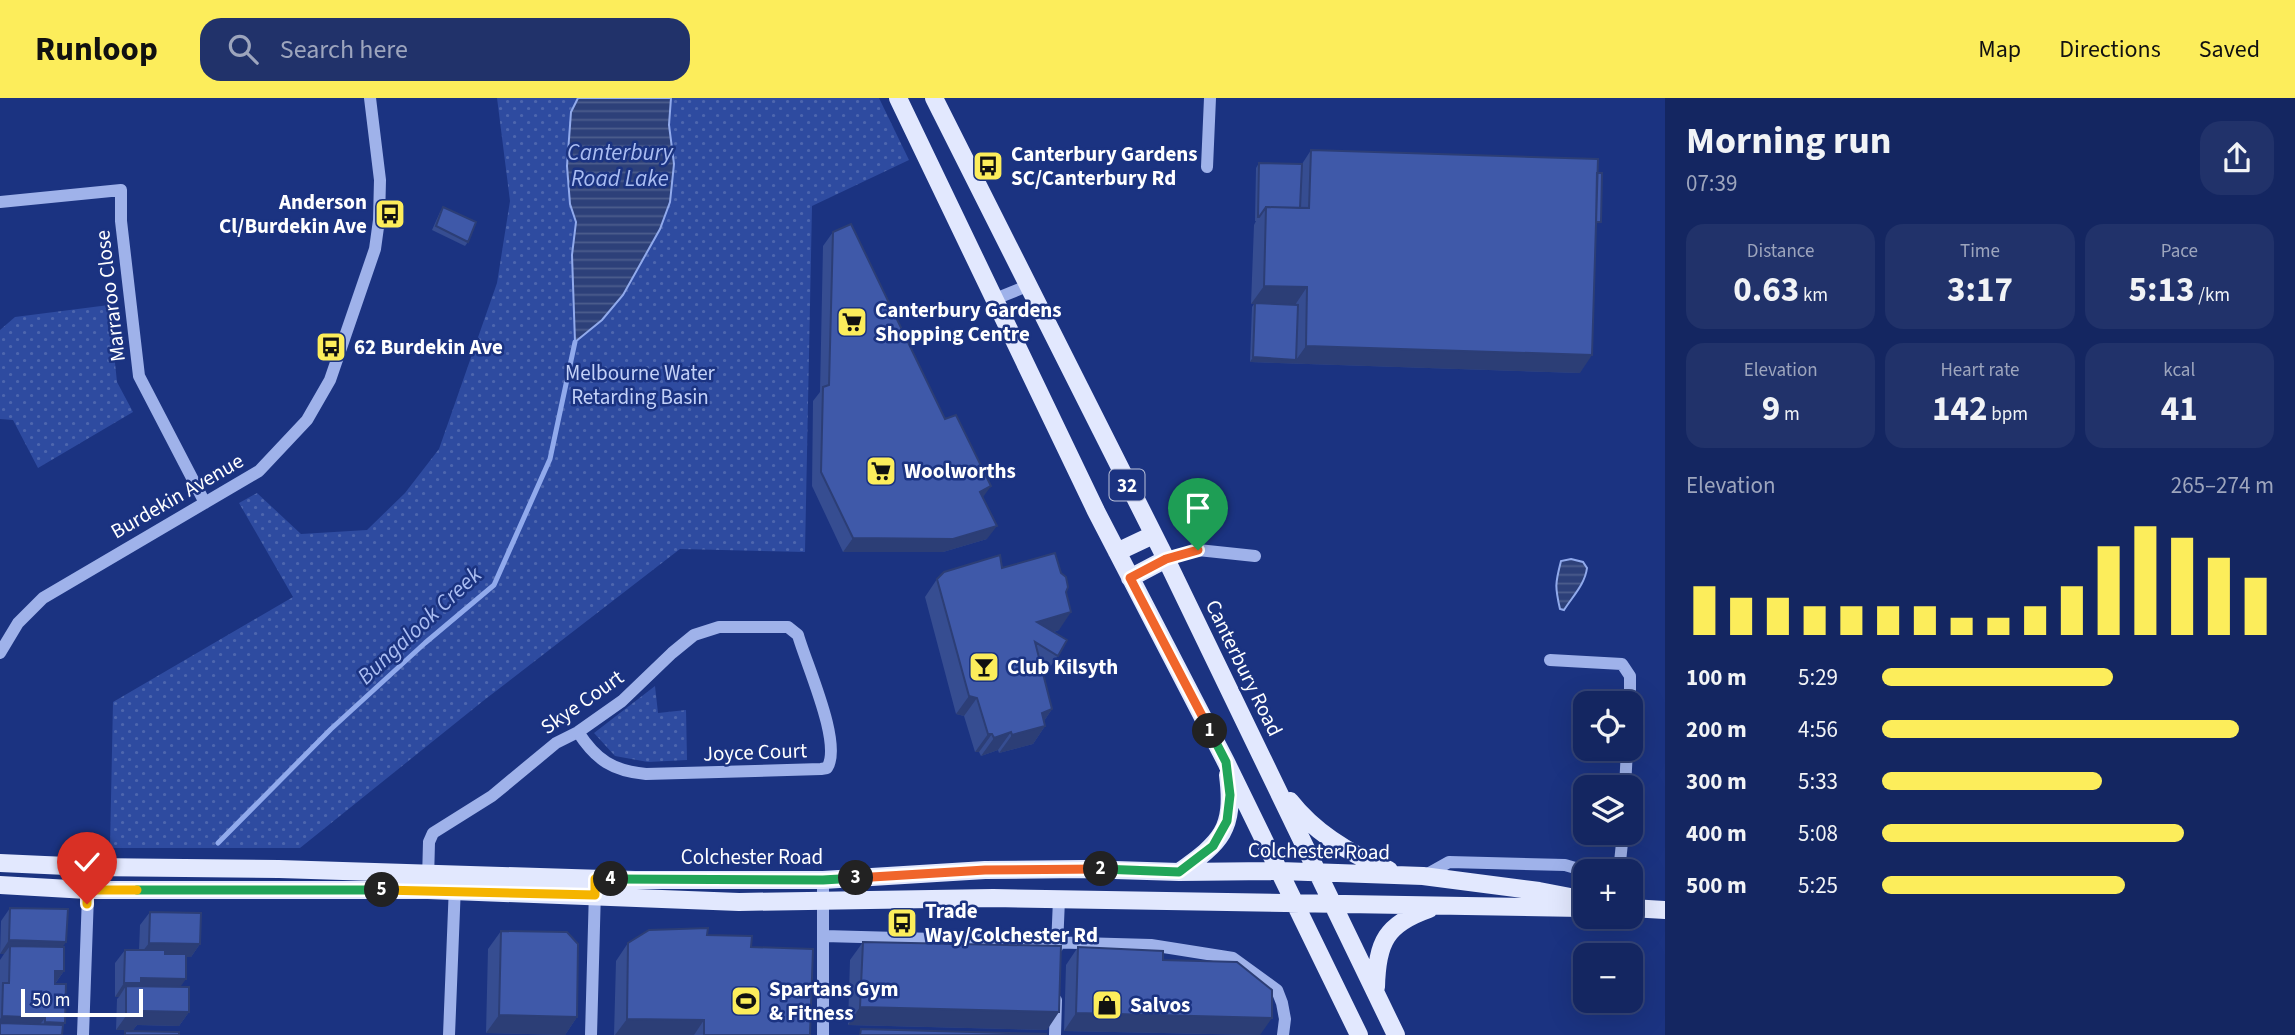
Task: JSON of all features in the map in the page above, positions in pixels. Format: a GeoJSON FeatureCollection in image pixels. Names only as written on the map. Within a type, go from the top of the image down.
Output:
{"type":"FeatureCollection","features":[{"type":"Feature","properties":{"kind":"main road","name":"32"},"geometry":{"type":"LineString","coordinates":[[898,98],[1117,552],[1226,762],[1359,1035]]}},
{"type":"Feature","properties":{"kind":"main road","name":"Canterbury Road"},"geometry":{"type":"LineString","coordinates":[[934,98],[1166,559],[1396,1035]]}},
{"type":"Feature","properties":{"kind":"main road"},"geometry":{"type":"LineString","coordinates":[[1117,552],[1153,535]]}},
{"type":"Feature","properties":{"kind":"main road"},"geometry":{"type":"LineString","coordinates":[[1130,578],[1166,559]]}},
{"type":"Feature","properties":{"kind":"main road"},"geometry":{"type":"LineString","coordinates":[[1179,872],[1213,846],[1221,836],[1230,795],[1226,762]]}},
{"type":"Feature","properties":{"kind":"main road"},"geometry":{"type":"LineString","coordinates":[[1272,776],[1296,809],[1317,829],[1354,854],[1399,874]]}},
{"type":"Feature","properties":{"kind":"main road","name":"Colchester Road"},"geometry":{"type":"LineString","coordinates":[[0,863],[595,887],[823,880],[999,870],[1399,874],[1573,898]]}},
{"type":"Feature","properties":{"kind":"main road","name":"Colchester Road"},"geometry":{"type":"LineString","coordinates":[[0,885],[87,890],[428,882]]}},
{"type":"Feature","properties":{"kind":"main road","name":"Colchester Road"},"geometry":{"type":"LineString","coordinates":[[595,887],[739,902],[993,898],[1573,908]]}},
{"type":"Feature","properties":{"kind":"main road"},"geometry":{"type":"LineString","coordinates":[[1376,992],[1376,967],[1379,951],[1386,938],[1395,925],[1408,916],[1435,906]]}},
{"type":"Feature","properties":{"kind":"main road"},"geometry":{"type":"LineString","coordinates":[[1643,907],[1665,910]]}},
{"type":"Feature","properties":{"kind":"street","name":"Burdekin Avenue"},"geometry":{"type":"LineString","coordinates":[[0,653],[18,623],[43,597],[259,471],[307,420],[330,380],[375,249],[380,180],[370,98]]}},
{"type":"Feature","properties":{"kind":"street"},"geometry":{"type":"LineString","coordinates":[[1207,167],[1210,98]]}},
{"type":"Feature","properties":{"kind":"street","name":"Marraroo Close"},"geometry":{"type":"LineString","coordinates":[[0,202],[121,190],[121,221],[139,376],[205,503]]}},
{"type":"Feature","properties":{"kind":"street"},"geometry":{"type":"LineString","coordinates":[[995,299],[1027,286]]}},
{"type":"Feature","properties":{"kind":"street"},"geometry":{"type":"LineString","coordinates":[[1166,559],[1198,550],[1255,556]]}},
{"type":"Feature","properties":{"kind":"street","name":"Skye Court"},"geometry":{"type":"LineString","coordinates":[[428,882],[429,842],[433,833],[492,796],[556,743],[578,732],[628,696],[694,635],[705,630],[736,626],[788,627],[798,635],[803,650]]}},
{"type":"Feature","properties":{"kind":"street","name":"Joyce Court"},"geometry":{"type":"LineString","coordinates":[[578,732],[586,745],[606,763],[629,772],[662,775],[827,768],[832,752],[821,703],[803,650]]}},
{"type":"Feature","properties":{"kind":"street"},"geometry":{"type":"LineString","coordinates":[[1550,660],[1622,664],[1630,676],[1630,691]]}},
{"type":"Feature","properties":{"kind":"street"},"geometry":{"type":"LineString","coordinates":[[1423,876],[1449,862],[1573,867]]}},
{"type":"Feature","properties":{"kind":"street"},"geometry":{"type":"LineString","coordinates":[[83,1035],[89,867]]}},
{"type":"Feature","properties":{"kind":"street"},"geometry":{"type":"LineString","coordinates":[[822,1035],[823,880]]}},
{"type":"Feature","properties":{"kind":"street"},"geometry":{"type":"LineString","coordinates":[[449,1035],[455,883]]}},
{"type":"Feature","properties":{"kind":"street"},"geometry":{"type":"LineString","coordinates":[[591,1035],[595,887]]}},
{"type":"Feature","properties":{"kind":"street"},"geometry":{"type":"LineString","coordinates":[[1057,964],[1059,899]]}},
{"type":"Feature","properties":{"kind":"street"},"geometry":{"type":"LineString","coordinates":[[824,936],[1151,945],[1233,958],[1277,990],[1285,1019],[1283,1035]]}},
{"type":"Feature","properties":{"kind":"street"},"geometry":{"type":"LineString","coordinates":[[1055,1035],[1056,988]]}},
{"type":"Feature","properties":{"kind":"green space","name":"Melbourne Water Retarding Basin"},"geometry":{"type":"Polygon","coordinates":[[[497,98],[879,98],[909,160],[812,206],[805,552],[680,549],[483,701],[300,848],[110,848],[113,702],[293,597],[239,503],[257,493],[301,534],[367,530],[405,493],[439,449],[497,283],[510,201],[497,98]]]}},
{"type":"Feature","properties":{"kind":"green space"},"geometry":{"type":"Polygon","coordinates":[[[109,305],[117,382],[133,412],[38,468],[13,420],[0,419],[0,330],[15,317],[109,305]]]}},
{"type":"Feature","properties":{"kind":"green space"},"geometry":{"type":"Polygon","coordinates":[[[655,686],[658,713],[686,710],[687,760],[648,762],[615,756],[594,733],[655,686]]]}},
{"type":"Feature","properties":{"kind":"water","name":"Canterbury Road Lake"},"geometry":{"type":"Polygon","coordinates":[[[578,98],[671,98],[669,125],[674,164],[670,202],[660,229],[623,295],[602,320],[575,342],[572,255],[576,222],[570,204],[567,166],[571,112],[578,98]]]}},
{"type":"Feature","properties":{"kind":"water"},"geometry":{"type":"Polygon","coordinates":[[[1571,559],[1583,562],[1587,568],[1581,585],[1564,610],[1560,609],[1557,580],[1561,561],[1571,559]]]}},
{"type":"Feature","properties":{"kind":"building"},"geometry":{"type":"Polygon","coordinates":[[[1311,150],[1598,159],[1592,355],[1306,346],[1307,287],[1264,286],[1266,207],[1309,208],[1311,150]]]}},
{"type":"Feature","properties":{"kind":"building"},"geometry":{"type":"Polygon","coordinates":[[[1259,163],[1302,164],[1300,208],[1266,207],[1258,217],[1259,163]]]}},
{"type":"Feature","properties":{"kind":"building"},"geometry":{"type":"Polygon","coordinates":[[[1597,173],[1602,173],[1601,222],[1596,222],[1597,173]]]}},
{"type":"Feature","properties":{"kind":"building"},"geometry":{"type":"Polygon","coordinates":[[[443,207],[476,222],[468,242],[436,226],[443,207]]]}},
{"type":"Feature","properties":{"kind":"building","name":"Canterbury Gardens Shopping Centre"},"geometry":{"type":"Polygon","coordinates":[[[851,224],[945,419],[956,415],[991,486],[980,492],[997,526],[953,539],[853,538],[821,472],[823,387],[829,385],[833,232],[851,224]]]}},
{"type":"Feature","properties":{"kind":"building"},"geometry":{"type":"Polygon","coordinates":[[[1255,303],[1298,305],[1296,360],[1253,357],[1255,303]]]}},
{"type":"Feature","properties":{"kind":"building","name":"Club Kilsyth"},"geometry":{"type":"Polygon","coordinates":[[[1055,553],[1061,573],[1066,577],[1066,592],[1071,612],[1037,622],[1067,640],[1058,656],[1035,642],[1052,709],[1042,713],[1045,726],[994,738],[992,734],[988,734],[977,698],[969,696],[937,579],[944,572],[1000,555],[1002,568],[1055,553]]]}},
{"type":"Feature","properties":{"kind":"building"},"geometry":{"type":"Polygon","coordinates":[[[10,908],[68,909],[66,942],[9,940],[10,908]]]}},
{"type":"Feature","properties":{"kind":"building"},"geometry":{"type":"Polygon","coordinates":[[[150,912],[201,913],[200,944],[149,943],[150,912]]]}},
{"type":"Feature","properties":{"kind":"building"},"geometry":{"type":"Polygon","coordinates":[[[708,928],[707,935],[752,936],[751,947],[813,949],[810,1035],[704,1035],[704,1020],[627,1019],[628,943],[649,930],[708,928]]]}},
{"type":"Feature","properties":{"kind":"building"},"geometry":{"type":"Polygon","coordinates":[[[501,931],[567,932],[578,944],[577,1017],[499,1015],[501,931]]]}},
{"type":"Feature","properties":{"kind":"building"},"geometry":{"type":"Polygon","coordinates":[[[863,942],[1061,946],[1059,1012],[860,1007],[863,942]]]}},
{"type":"Feature","properties":{"kind":"building"},"geometry":{"type":"Polygon","coordinates":[[[10,946],[64,947],[64,971],[55,971],[55,984],[66,984],[65,1023],[45,1022],[45,1018],[2,1016],[3,983],[9,983],[10,946]]]}},
{"type":"Feature","properties":{"kind":"building"},"geometry":{"type":"Polygon","coordinates":[[[1078,947],[1163,951],[1163,960],[1237,962],[1272,990],[1272,1018],[1076,1013],[1078,947]]]}},
{"type":"Feature","properties":{"kind":"building"},"geometry":{"type":"Polygon","coordinates":[[[125,950],[165,950],[165,954],[186,954],[186,979],[141,978],[141,983],[124,983],[125,950]]]}},
{"type":"Feature","properties":{"kind":"building"},"geometry":{"type":"Polygon","coordinates":[[[126,986],[189,987],[189,1012],[143,1011],[143,1016],[126,1016],[126,986]]]}},
{"type":"Feature","properties":{"kind":"building"},"geometry":{"type":"Polygon","coordinates":[[[0,1023],[63,1025],[62,1035],[0,1035],[0,1023]]]}},
{"type":"Feature","properties":{"kind":"building"},"geometry":{"type":"Polygon","coordinates":[[[861,1029],[1046,1034],[1046,1035],[860,1035],[861,1029]]]}},
{"type":"Feature","properties":{"kind":"building"},"geometry":{"type":"Polygon","coordinates":[[[125,1031],[179,1032],[179,1035],[125,1035],[125,1031]]]}},
{"type":"Feature","properties":{"kind":"waterway","name":"Bungalook Creek"},"geometry":{"type":"LineString","coordinates":[[218,843],[331,729],[425,643],[494,585],[550,459],[575,342]]}},
{"type":"Feature","properties":{"kind":"place","name":"Canterbury Gardens SC/Canterbury Rd"},"geometry":{"type":"Point","coordinates":[988,166]}},
{"type":"Feature","properties":{"kind":"place","name":"Anderson Cl/Burdekin Ave"},"geometry":{"type":"Point","coordinates":[390,214]}},
{"type":"Feature","properties":{"kind":"place","name":"Canterbury Gardens Shopping Centre"},"geometry":{"type":"Point","coordinates":[852,322]}},
{"type":"Feature","properties":{"kind":"place","name":"62 Burdekin Ave"},"geometry":{"type":"Point","coordinates":[331,347]}},
{"type":"Feature","properties":{"kind":"place","name":"Woolworths"},"geometry":{"type":"Point","coordinates":[881,471]}},
{"type":"Feature","properties":{"kind":"place","name":"Club Kilsyth"},"geometry":{"type":"Point","coordinates":[984,667]}},
{"type":"Feature","properties":{"kind":"place","name":"Trade Way/Colchester Rd"},"geometry":{"type":"Point","coordinates":[902,923]}},
{"type":"Feature","properties":{"kind":"place","name":"Spartans Gym & Fitness"},"geometry":{"type":"Point","coordinates":[746,1001]}},
{"type":"Feature","properties":{"kind":"place","name":"Salvos"},"geometry":{"type":"Point","coordinates":[1107,1005]}},
{"type":"Feature","properties":{"kind":"route"},"geometry":{"type":"LineString","coordinates":[[87,904],[87,890],[428,890],[595,895],[595,879],[823,880],[985,870],[1179,872],[1213,846],[1221,836],[1227,821],[1230,795],[1226,762],[1130,578],[1166,559],[1198,550]]}}]}
